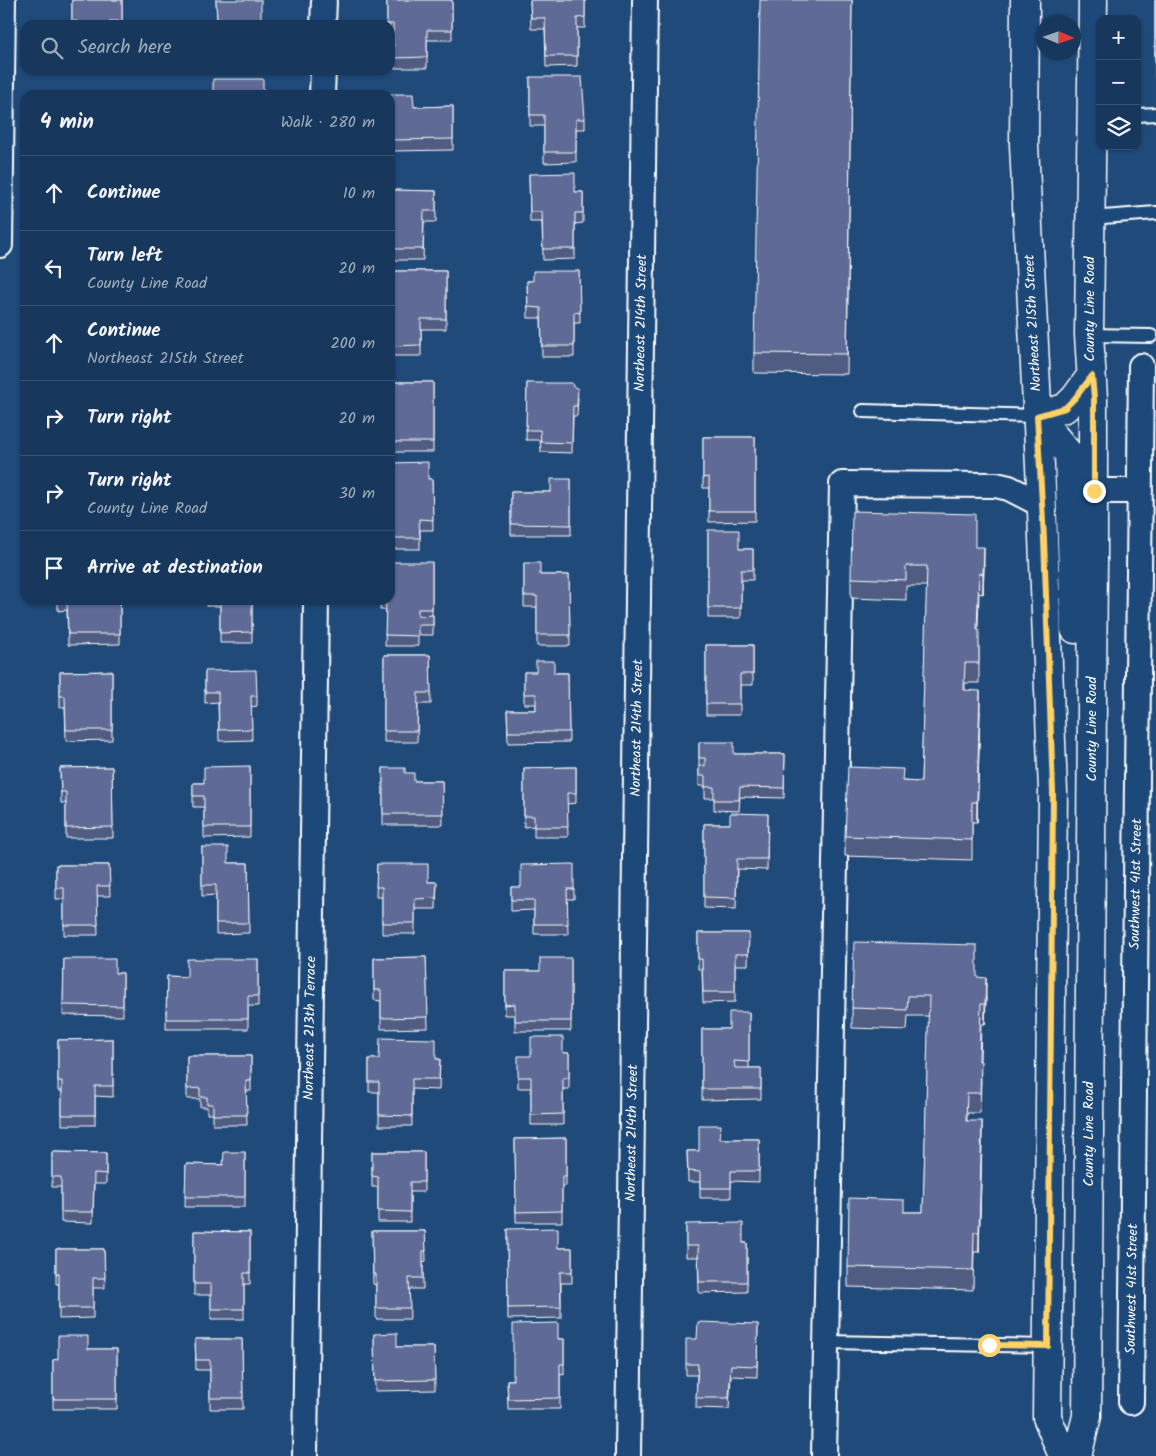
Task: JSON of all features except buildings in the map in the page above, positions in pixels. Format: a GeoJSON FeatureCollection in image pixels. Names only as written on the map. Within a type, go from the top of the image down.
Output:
{"type":"FeatureCollection","features":[{"type":"Feature","properties":{"kind":"street"},"geometry":{"type":"LineString","coordinates":[[0,246],[3,0]]}},
{"type":"Feature","properties":{"kind":"street"},"geometry":{"type":"LineString","coordinates":[[323,20],[324,0]]}},
{"type":"Feature","properties":{"kind":"street","name":"Northeast 214th Street"},"geometry":{"type":"LineString","coordinates":[[628,1456],[645,0]]}},
{"type":"Feature","properties":{"kind":"street","name":"Northeast 215th Street"},"geometry":{"type":"LineString","coordinates":[[1025,0],[1024,145],[1042,504],[1053,792],[1048,1346]]}},
{"type":"Feature","properties":{"kind":"street","name":"County Line Road"},"geometry":{"type":"LineString","coordinates":[[1077,1456],[1087,1416],[1094,491],[1094,398],[1089,335],[1090,218],[1096,117],[1093,0]]}},
{"type":"Feature","properties":{"kind":"street"},"geometry":{"type":"LineString","coordinates":[[322,90],[323,75]]}},
{"type":"Feature","properties":{"kind":"street","name":"Southwest 41st Street"},"geometry":{"type":"LineString","coordinates":[[1131,1402],[1141,366]]}},
{"type":"Feature","properties":{"kind":"street"},"geometry":{"type":"LineString","coordinates":[[1092,376],[1065,408],[1037,416],[1069,454],[1079,716],[1092,737]]}},
{"type":"Feature","properties":{"kind":"street"},"geometry":{"type":"LineString","coordinates":[[824,1456],[842,484],[996,485],[1009,488],[1042,504]]}},
{"type":"Feature","properties":{"kind":"street"},"geometry":{"type":"LineString","coordinates":[[1094,491],[1140,491]]}},
{"type":"Feature","properties":{"kind":"street","name":"Northeast 213th Terrace"},"geometry":{"type":"LineString","coordinates":[[304,1456],[316,605]]}},
{"type":"Feature","properties":{"kind":"street"},"geometry":{"type":"LineString","coordinates":[[1048,1346],[1047,1417],[1063,1456]]}},
{"type":"Feature","properties":{"kind":"lane"},"geometry":{"type":"LineString","coordinates":[[1141,115],[1156,114]]}},
{"type":"Feature","properties":{"kind":"lane"},"geometry":{"type":"LineString","coordinates":[[1090,218],[1156,213]]}},
{"type":"Feature","properties":{"kind":"lane"},"geometry":{"type":"LineString","coordinates":[[1089,335],[1151,336]]}},
{"type":"Feature","properties":{"kind":"lane"},"geometry":{"type":"LineString","coordinates":[[863,412],[1037,416]]}},
{"type":"Feature","properties":{"kind":"lane"},"geometry":{"type":"LineString","coordinates":[[826,1342],[1048,1346]]}},
{"type":"Feature","properties":{"kind":"route"},"geometry":{"type":"LineString","coordinates":[[989,1345],[1048,1346],[1053,792],[1042,486],[1037,416],[1065,408],[1092,376],[1094,398],[1094,491]]}}]}
